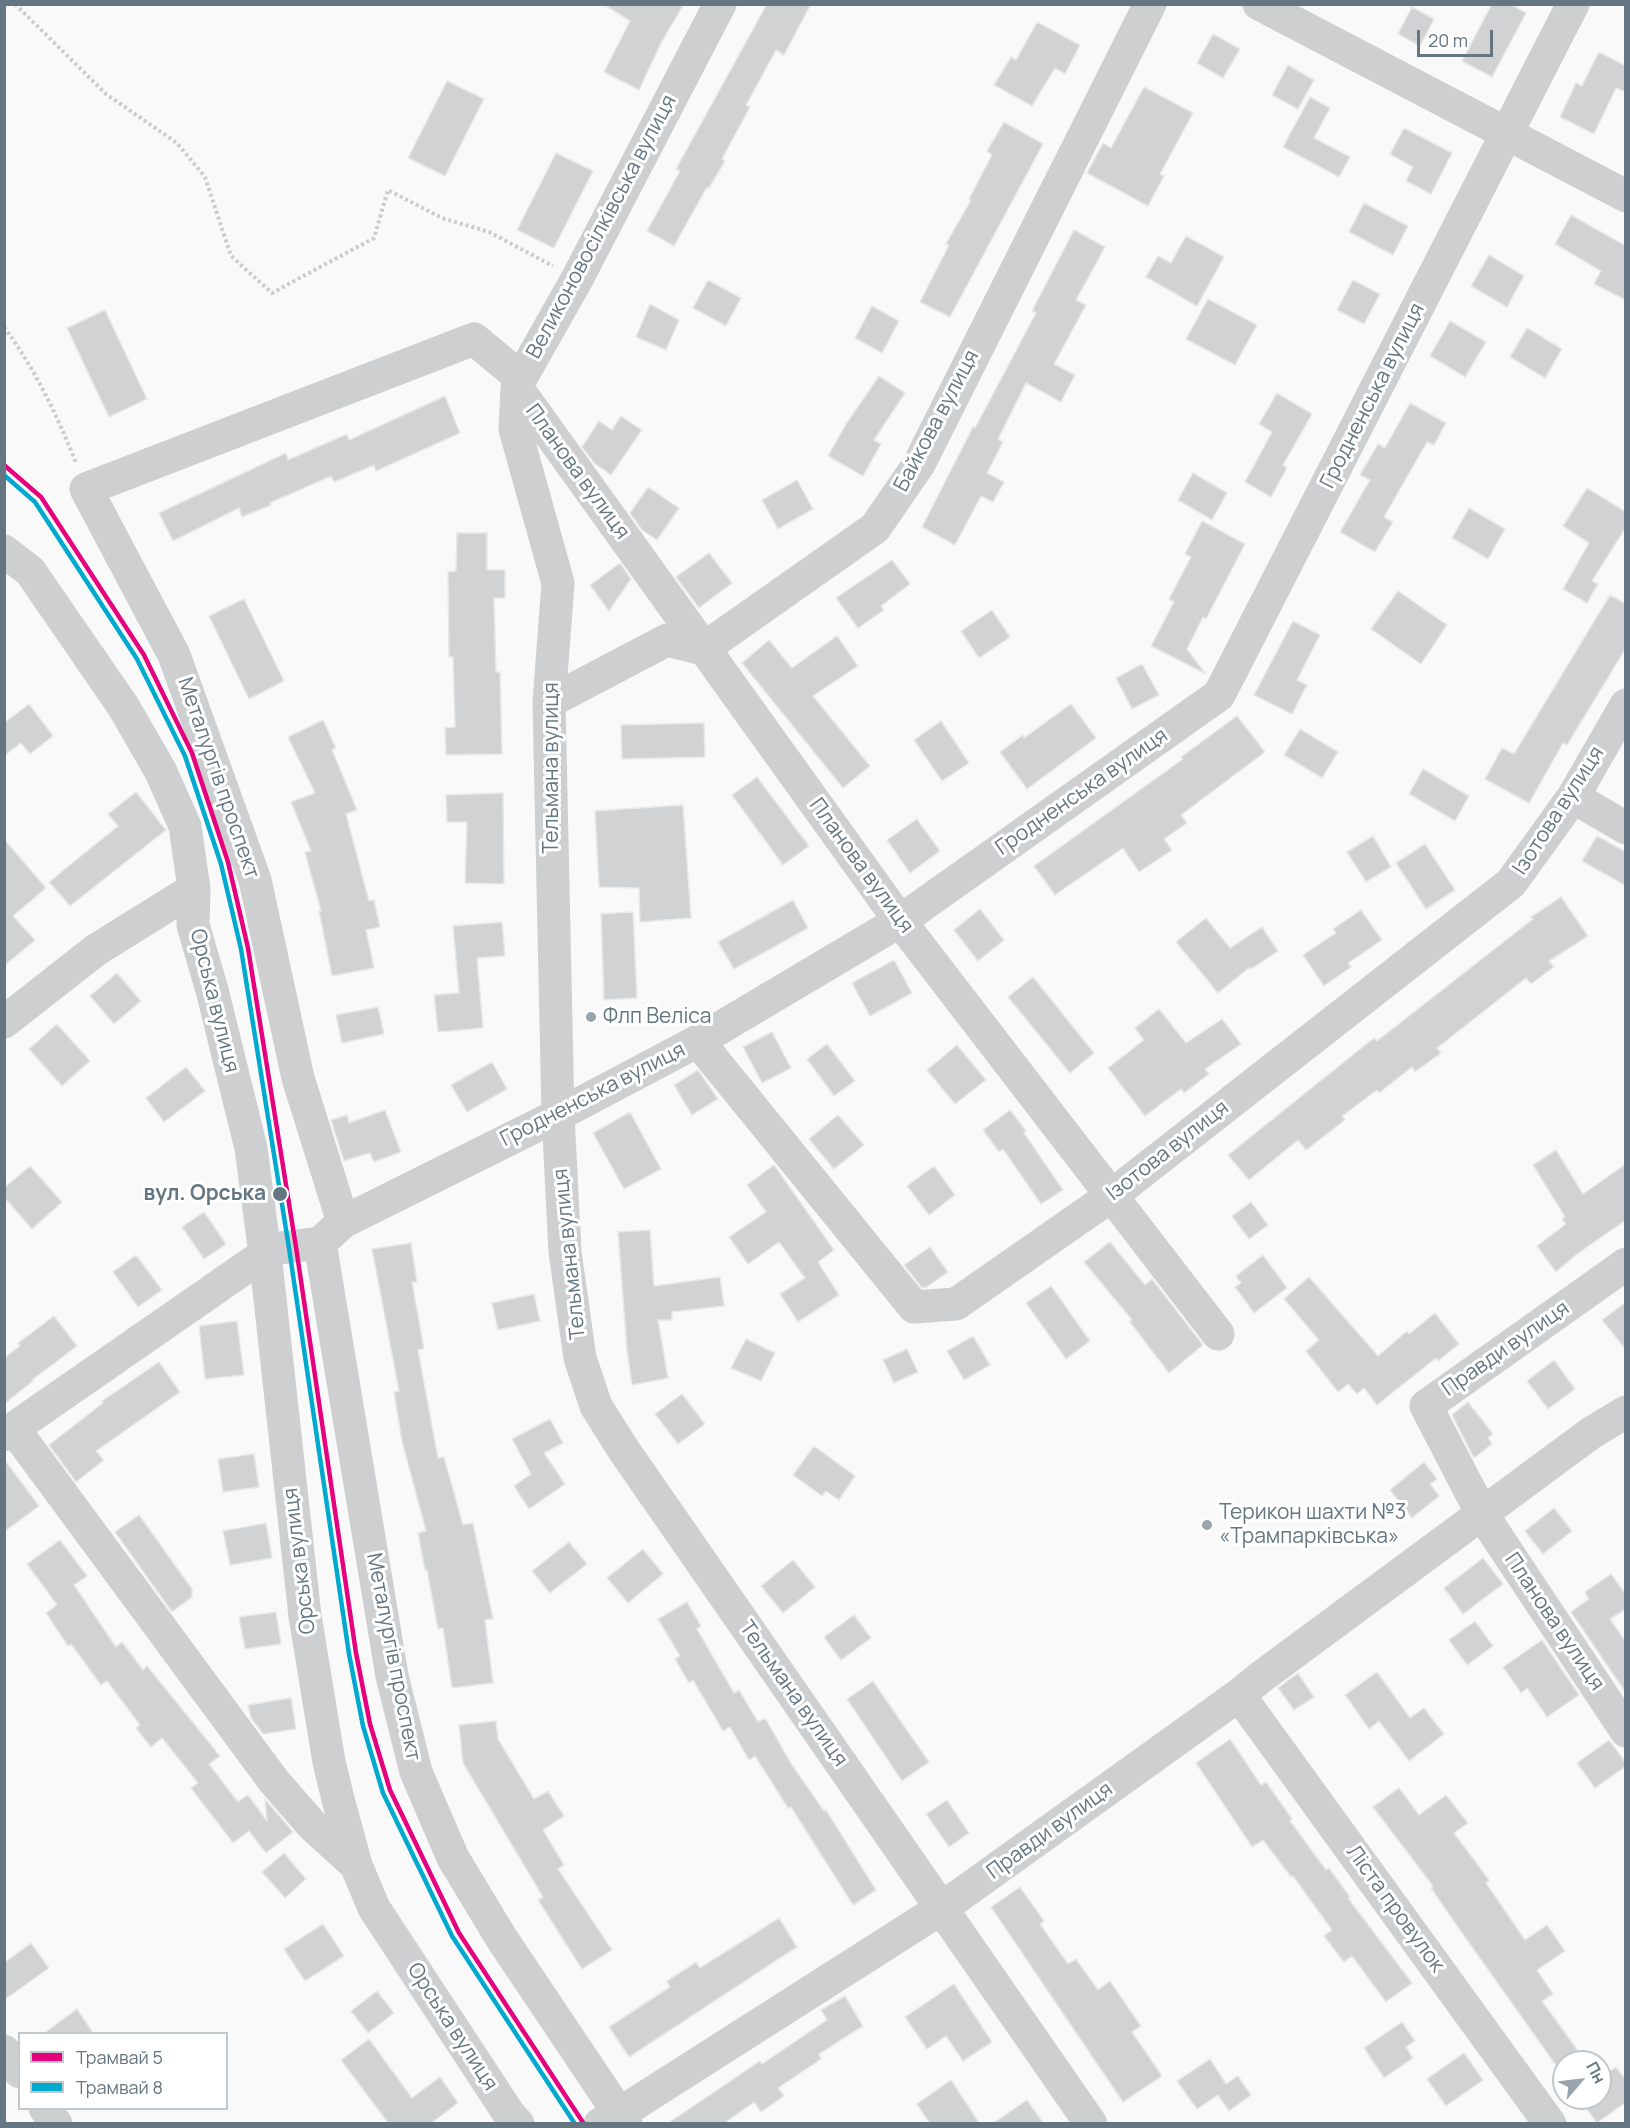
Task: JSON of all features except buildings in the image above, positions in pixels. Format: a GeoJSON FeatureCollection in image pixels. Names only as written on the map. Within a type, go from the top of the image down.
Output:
{"type":"FeatureCollection","features":[{"type":"Feature","properties":{"kind":"street","name":"Великоновосілківська вулиця"},"geometry":{"type":"LineString","coordinates":[[86,489],[474,339],[519,383],[577,279],[720,4]]}},
{"type":"Feature","properties":{"kind":"street","name":"Байкова вулиця"},"geometry":{"type":"LineString","coordinates":[[703,649],[875,528],[919,464],[1150,4]]}},
{"type":"Feature","properties":{"kind":"street"},"geometry":{"type":"LineString","coordinates":[[1259,4],[1626,196]]}},
{"type":"Feature","properties":{"kind":"street","name":"Гродненська вулиця"},"geometry":{"type":"LineString","coordinates":[[265,1254],[332,1233],[698,1041],[900,921],[1219,695],[1573,4]]}},
{"type":"Feature","properties":{"kind":"street","name":"Планова вулиця"},"geometry":{"type":"LineString","coordinates":[[519,383],[703,649],[900,921],[1218,1334]]}},
{"type":"Feature","properties":{"kind":"street","name":"Тельмана вулиця"},"geometry":{"type":"LineString","coordinates":[[519,383],[516,429],[558,583],[549,702],[558,1115],[565,1252],[580,1358],[597,1406],[623,1449],[1091,2124]]}},
{"type":"Feature","properties":{"kind":"street","name":"Металургів проспект"},"geometry":{"type":"LineString","coordinates":[[86,489],[174,655],[255,880],[332,1233],[392,1676],[416,1772],[453,1858],[615,2120]]}},
{"type":"Feature","properties":{"kind":"street","name":"Орська вулиця"},"geometry":{"type":"LineString","coordinates":[[5,552],[30,571],[123,706],[160,770],[185,826],[194,890],[193,925],[212,990],[250,1148],[265,1254],[305,1616],[329,1762],[356,1865],[374,1908],[508,2120]]}},
{"type":"Feature","properties":{"kind":"street"},"geometry":{"type":"LineString","coordinates":[[549,702],[667,640],[703,649]]}},
{"type":"Feature","properties":{"kind":"street","name":"Ізотова вулиця"},"geometry":{"type":"LineString","coordinates":[[698,1041],[914,1307],[956,1304],[1111,1196],[1511,883],[1574,797],[1626,705]]}},
{"type":"Feature","properties":{"kind":"street"},"geometry":{"type":"LineString","coordinates":[[1574,797],[1626,828]]}},
{"type":"Feature","properties":{"kind":"street"},"geometry":{"type":"LineString","coordinates":[[4,1022],[96,950],[194,890]]}},
{"type":"Feature","properties":{"kind":"street","name":"Орська вулиця"},"geometry":{"type":"LineString","coordinates":[[265,1254],[9,1432],[273,1780],[312,1825],[356,1865]]}},
{"type":"Feature","properties":{"kind":"street","name":"Правди вулиця"},"geometry":{"type":"LineString","coordinates":[[1482,1514],[1426,1406],[1626,1264]]}},
{"type":"Feature","properties":{"kind":"street","name":"Правди вулиця"},"geometry":{"type":"LineString","coordinates":[[615,2120],[942,1908],[1239,1695],[1591,1433],[1626,1412]]}},
{"type":"Feature","properties":{"kind":"street","name":"Планова вулиця"},"geometry":{"type":"LineString","coordinates":[[1482,1514],[1626,1731]]}},
{"type":"Feature","properties":{"kind":"street","name":"Ліста провулок"},"geometry":{"type":"LineString","coordinates":[[1239,1695],[1550,2124]]}},
{"type":"Feature","properties":{"kind":"street"},"geometry":{"type":"LineString","coordinates":[[4,2051],[18,2069]]}},
{"type":"Feature","properties":{"kind":"street"},"geometry":{"type":"LineString","coordinates":[[46,2110],[56,2124]]}},
{"type":"Feature","properties":{"kind":"path"},"geometry":{"type":"LineString","coordinates":[[15,4],[106,94],[177,143],[205,177],[231,256],[272,293],[374,238],[388,190],[442,218],[489,232],[577,279]]}},
{"type":"Feature","properties":{"kind":"path"},"geometry":{"type":"LineString","coordinates":[[4,327],[27,359],[47,396],[86,489]]}},
{"type":"Feature","properties":{"kind":"tram line","name":"5"},"geometry":{"type":"LineString","coordinates":[[4,465],[41,497],[144,655],[192,753],[228,862],[248,948],[296,1247],[356,1653],[370,1724],[390,1790],[459,1933],[584,2124]]}},
{"type":"Feature","properties":{"kind":"tram line","name":"8"},"geometry":{"type":"LineString","coordinates":[[4,475],[35,502],[137,659],[185,756],[221,864],[241,949],[289,1248],[349,1654],[363,1726],[383,1793],[452,1936],[575,2124]]}},
{"type":"Feature","properties":{"kind":"place","name":"Флп Веліса"},"geometry":{"type":"Point","coordinates":[591,1017]}},
{"type":"Feature","properties":{"kind":"place","name":"вул. Орська"},"geometry":{"type":"Point","coordinates":[280,1194]}},
{"type":"Feature","properties":{"kind":"place","name":"Терикон шахти №3 «Трампарківська»"},"geometry":{"type":"Point","coordinates":[1207,1525]}}]}
